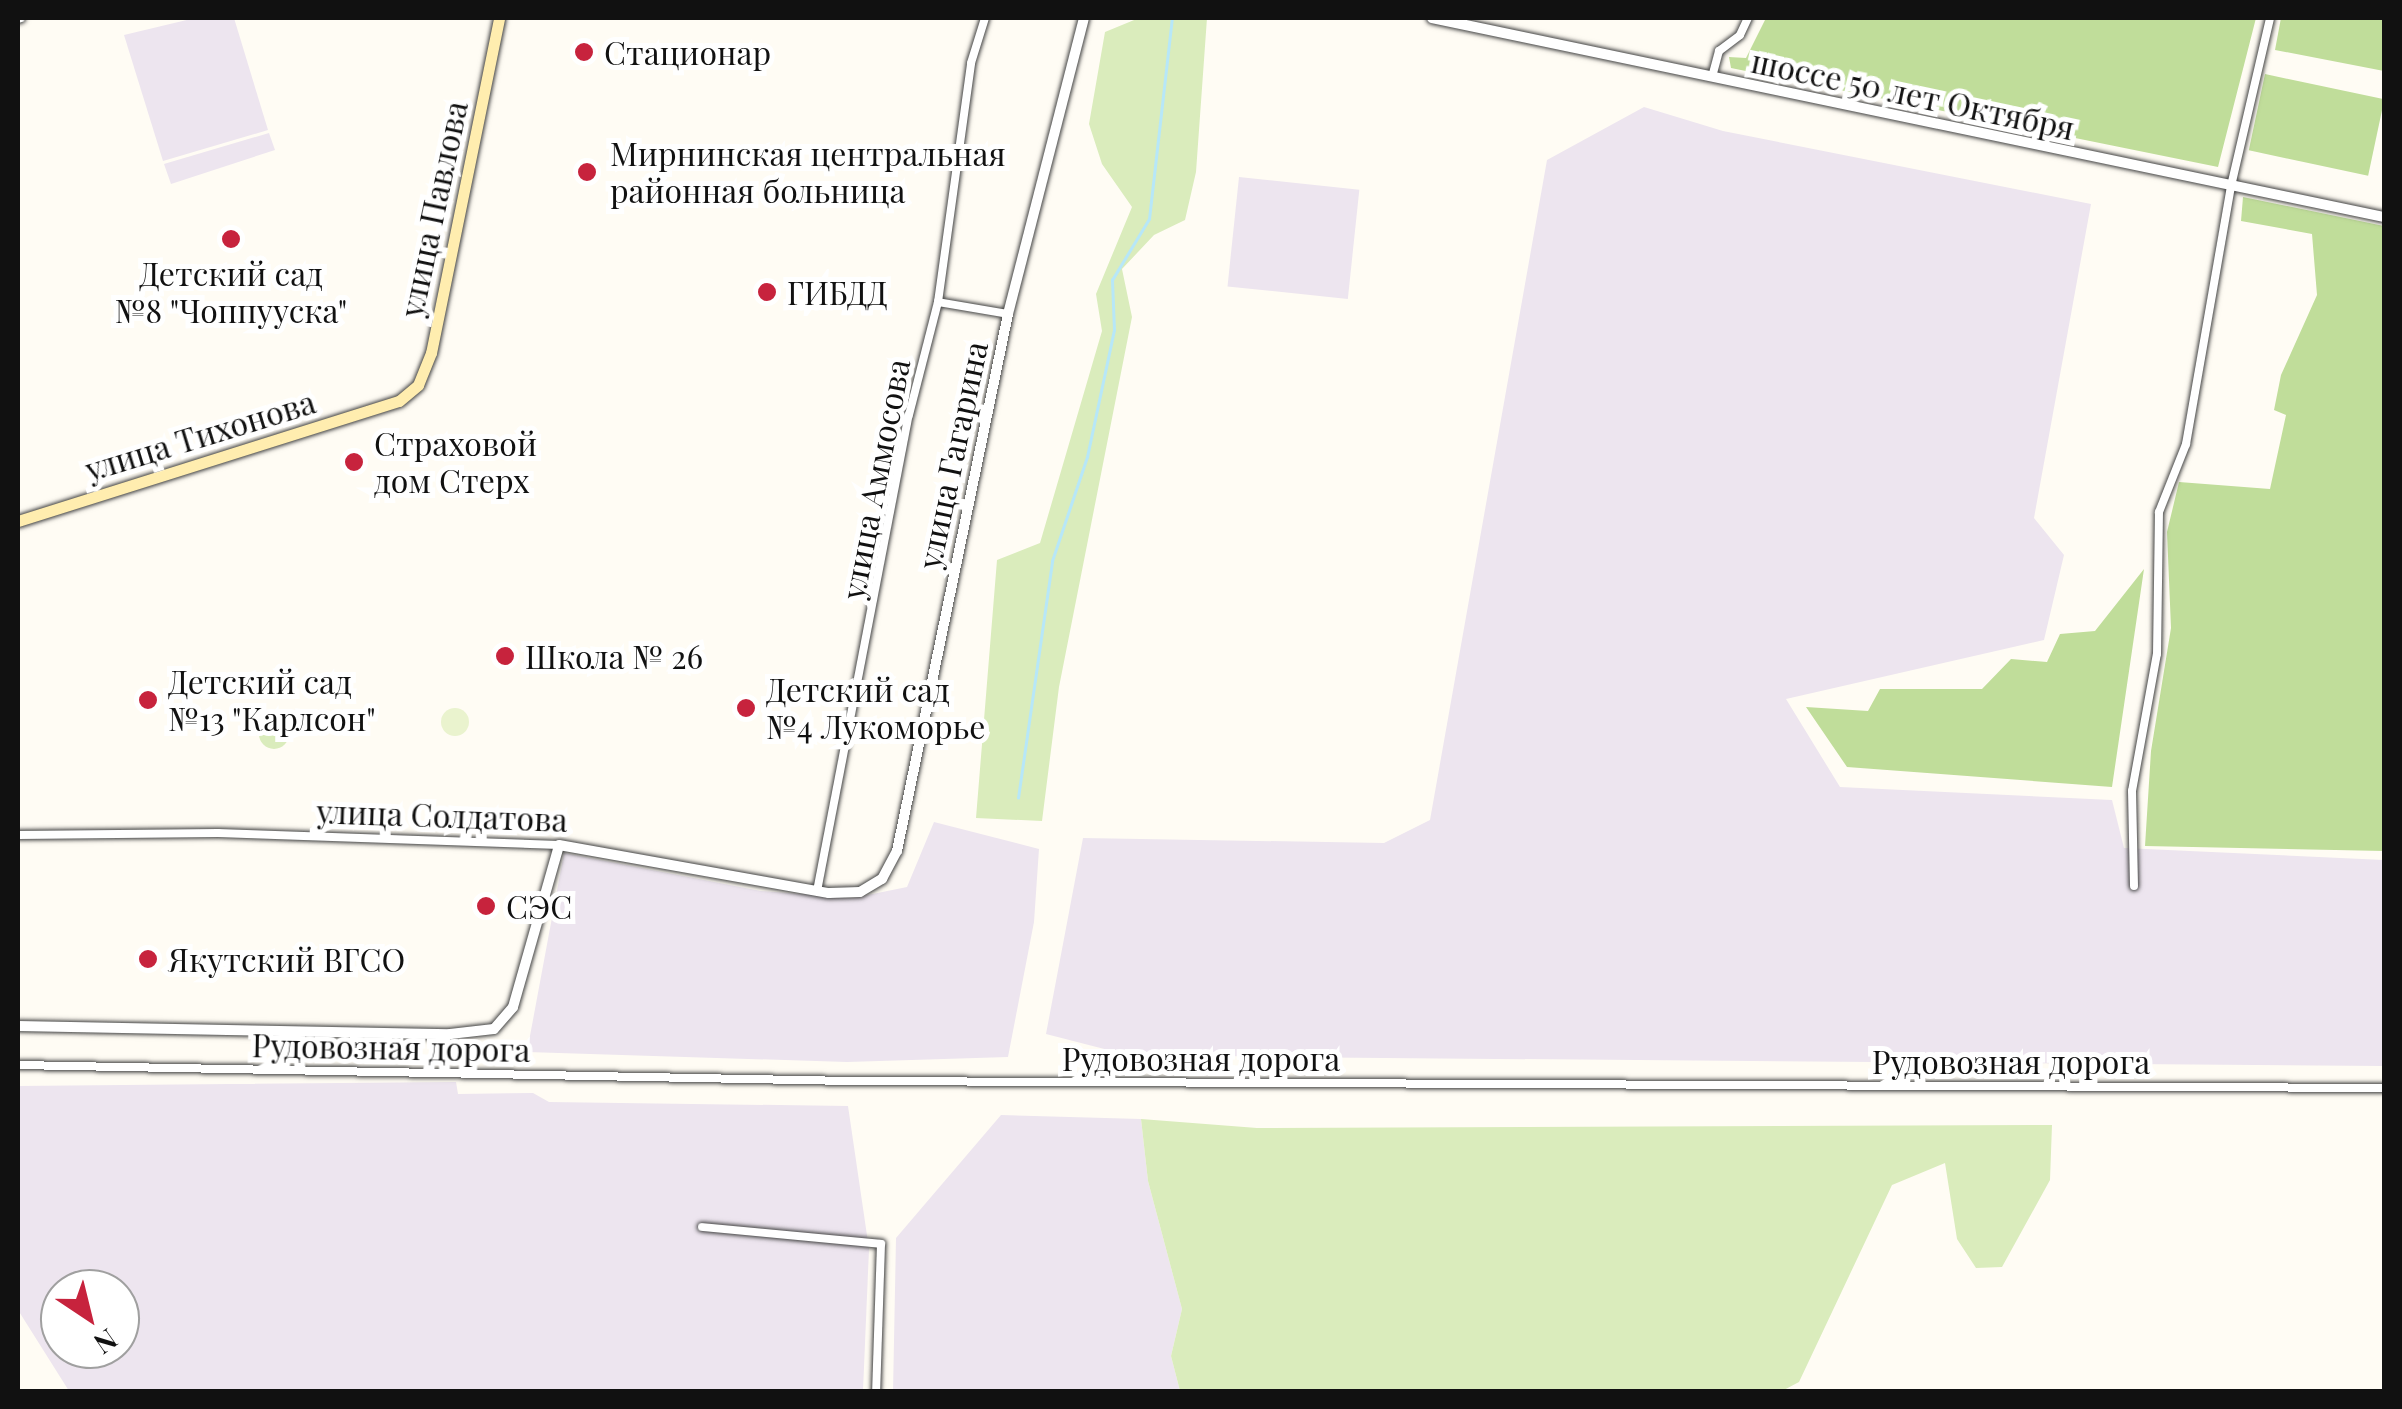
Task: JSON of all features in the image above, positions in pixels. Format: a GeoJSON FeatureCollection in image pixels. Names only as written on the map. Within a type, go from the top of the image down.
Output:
{"type":"FeatureCollection","features":[{"type":"Feature","properties":{"kind":"main road","name":"улица Павлова"},"geometry":{"type":"LineString","coordinates":[[399,402],[423,378],[431,354],[500,18]]}},
{"type":"Feature","properties":{"kind":"main road","name":"улица Тихонова"},"geometry":{"type":"LineString","coordinates":[[18,521],[399,402]]}},
{"type":"Feature","properties":{"kind":"street","name":"улица Аммосова"},"geometry":{"type":"LineString","coordinates":[[816,891],[907,424],[938,302],[972,62],[986,18]]}},
{"type":"Feature","properties":{"kind":"street","name":"улица Гагарина"},"geometry":{"type":"LineString","coordinates":[[860,892],[882,879],[897,851],[1008,314],[1084,18]]}},
{"type":"Feature","properties":{"kind":"street","name":"шоссе 50 лет Октября"},"geometry":{"type":"LineString","coordinates":[[1432,18],[2384,216]]}},
{"type":"Feature","properties":{"kind":"street"},"geometry":{"type":"LineString","coordinates":[[1712,76],[1719,51],[1740,35],[1748,18]]}},
{"type":"Feature","properties":{"kind":"street"},"geometry":{"type":"LineString","coordinates":[[2134,886],[2132,791],[2157,654],[2159,512],[2190,425],[2231,186],[2270,18]]}},
{"type":"Feature","properties":{"kind":"street"},"geometry":{"type":"LineString","coordinates":[[938,302],[1008,314]]}},
{"type":"Feature","properties":{"kind":"street","name":"улица Солдатова"},"geometry":{"type":"LineString","coordinates":[[18,835],[218,833],[559,845],[816,891],[860,892]]}},
{"type":"Feature","properties":{"kind":"street"},"geometry":{"type":"LineString","coordinates":[[18,1026],[450,1034],[494,1029],[514,1007],[559,845]]}},
{"type":"Feature","properties":{"kind":"street","name":"Рудовозная дорога"},"geometry":{"type":"LineString","coordinates":[[18,1065],[854,1081],[2384,1088]]}},
{"type":"Feature","properties":{"kind":"street"},"geometry":{"type":"LineString","coordinates":[[702,1227],[881,1244],[876,1392]]}},
{"type":"Feature","properties":{"kind":"shaded area"},"geometry":{"type":"Polygon","coordinates":[[[195,18],[234,18],[268,130],[163,161],[124,35],[195,18]]]}},
{"type":"Feature","properties":{"kind":"shaded area"},"geometry":{"type":"Polygon","coordinates":[[[1644,107],[1723,131],[2091,204],[2034,518],[2064,555],[2044,640],[1786,699],[1840,787],[2112,800],[2124,848],[2384,860],[2384,1066],[1259,1057],[1116,1052],[1046,1034],[1083,838],[1384,843],[1430,820],[1547,160],[1644,107]]]}},
{"type":"Feature","properties":{"kind":"shaded area"},"geometry":{"type":"Polygon","coordinates":[[[269,133],[275,150],[171,184],[164,164],[269,133]]]}},
{"type":"Feature","properties":{"kind":"shaded area"},"geometry":{"type":"Polygon","coordinates":[[[1239,177],[1359,190],[1348,299],[1228,286],[1239,177]]]}},
{"type":"Feature","properties":{"kind":"shaded area"},"geometry":{"type":"Polygon","coordinates":[[[934,822],[1039,849],[1034,922],[1008,1057],[847,1062],[527,1052],[564,853],[761,891],[853,898],[907,887],[934,822]]]}},
{"type":"Feature","properties":{"kind":"shaded area"},"geometry":{"type":"Polygon","coordinates":[[[456,1082],[458,1094],[533,1093],[549,1102],[848,1106],[869,1249],[863,1391],[69,1391],[55,1369],[140,1369],[140,1269],[40,1269],[40,1345],[18,1310],[18,1086],[456,1082]]]}},
{"type":"Feature","properties":{"kind":"shaded area"},"geometry":{"type":"Polygon","coordinates":[[[1001,1115],[1141,1119],[1148,1181],[1182,1309],[1171,1356],[1180,1391],[893,1392],[896,1238],[1001,1115]]]}},
{"type":"Feature","properties":{"kind":"green space"},"geometry":{"type":"Polygon","coordinates":[[[1139,18],[1207,18],[1196,172],[1185,220],[1154,235],[1122,269],[1132,317],[1059,687],[1042,821],[976,818],[997,560],[1040,543],[1102,331],[1096,294],[1132,207],[1102,164],[1089,124],[1105,32],[1139,18]]]}},
{"type":"Feature","properties":{"kind":"green space"},"geometry":{"type":"Polygon","coordinates":[[[1766,18],[2256,18],[2218,167],[1731,68],[1729,57],[1746,58],[1766,18]]]}},
{"type":"Feature","properties":{"kind":"green space"},"geometry":{"type":"Polygon","coordinates":[[[2281,18],[2384,18],[2384,71],[2275,50],[2281,18]]]}},
{"type":"Feature","properties":{"kind":"green space"},"geometry":{"type":"Polygon","coordinates":[[[2265,74],[2384,99],[2368,176],[2249,150],[2265,74]]]}},
{"type":"Feature","properties":{"kind":"green space"},"geometry":{"type":"Polygon","coordinates":[[[2243,197],[2384,226],[2384,851],[2145,846],[2151,751],[2171,628],[2167,532],[2179,482],[2270,489],[2286,415],[2274,410],[2281,375],[2317,295],[2312,234],[2241,221],[2243,197]]]}},
{"type":"Feature","properties":{"kind":"green space"},"geometry":{"type":"Polygon","coordinates":[[[2144,569],[2112,787],[1847,767],[1806,707],[1868,711],[1880,689],[1982,689],[2011,659],[2047,662],[2060,634],[2095,631],[2144,569]]]}},
{"type":"Feature","properties":{"kind":"green space"},"geometry":{"type":"Polygon","coordinates":[[[455,708],[465,712],[469,722],[465,732],[455,736],[445,732],[441,722],[445,712],[455,708]]]}},
{"type":"Feature","properties":{"kind":"green space"},"geometry":{"type":"Polygon","coordinates":[[[274,719],[285,723],[289,734],[285,745],[274,749],[263,745],[259,734],[263,723],[274,719]]]}},
{"type":"Feature","properties":{"kind":"green space"},"geometry":{"type":"Polygon","coordinates":[[[1141,1119],[1257,1128],[2052,1125],[2050,1180],[2002,1267],[1976,1268],[1957,1239],[1945,1163],[1892,1185],[1799,1382],[1782,1391],[1180,1391],[1171,1356],[1182,1309],[1148,1181],[1141,1119]]]}},
{"type":"Feature","properties":{"kind":"waterway"},"geometry":{"type":"LineString","coordinates":[[1018,798],[1052,561],[1087,457],[1114,330],[1112,280],[1149,219],[1172,18]]}},
{"type":"Feature","properties":{"kind":"place","name":"Стационар"},"geometry":{"type":"Point","coordinates":[584,52]}},
{"type":"Feature","properties":{"kind":"place","name":"Мирнинская центральная районная больница"},"geometry":{"type":"Point","coordinates":[587,172]}},
{"type":"Feature","properties":{"kind":"place","name":"Детский сад №8 \"Чоппууска\""},"geometry":{"type":"Point","coordinates":[231,239]}},
{"type":"Feature","properties":{"kind":"place","name":"ГИБДД"},"geometry":{"type":"Point","coordinates":[767,292]}},
{"type":"Feature","properties":{"kind":"place","name":"Страховой дом Стерх"},"geometry":{"type":"Point","coordinates":[354,462]}},
{"type":"Feature","properties":{"kind":"place","name":"Школа № 26"},"geometry":{"type":"Point","coordinates":[505,656]}},
{"type":"Feature","properties":{"kind":"place","name":"Детский сад №13 \"Карлсон\""},"geometry":{"type":"Point","coordinates":[148,700]}},
{"type":"Feature","properties":{"kind":"place","name":"Детский сад №4 Лукоморье"},"geometry":{"type":"Point","coordinates":[746,708]}},
{"type":"Feature","properties":{"kind":"place","name":"СЭС"},"geometry":{"type":"Point","coordinates":[486,906]}},
{"type":"Feature","properties":{"kind":"place","name":"Якутский ВГСО"},"geometry":{"type":"Point","coordinates":[148,959]}}]}
